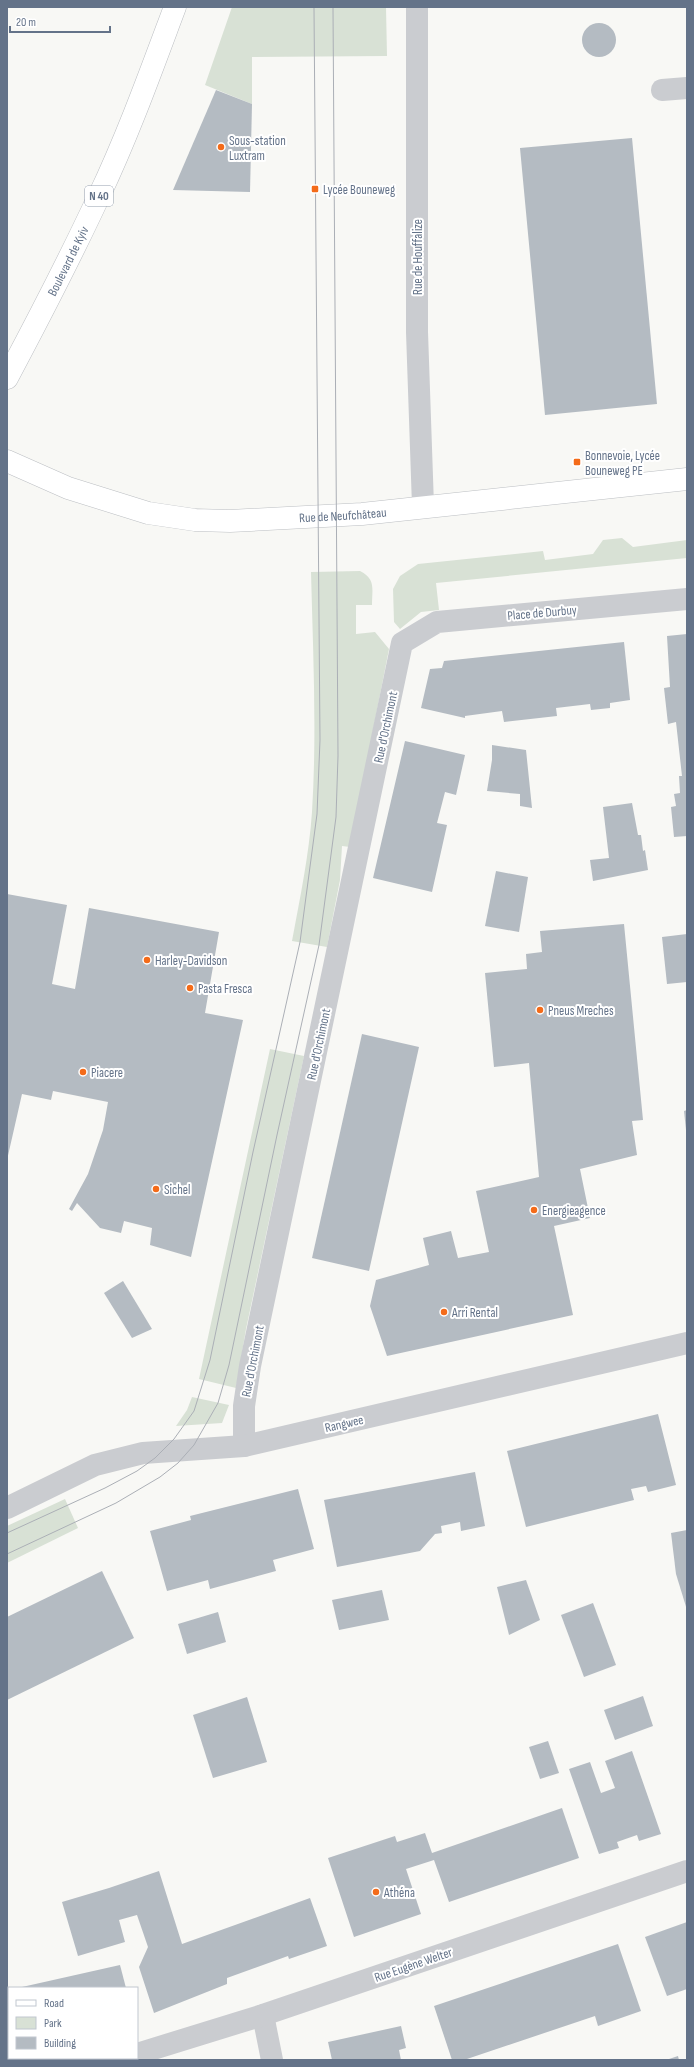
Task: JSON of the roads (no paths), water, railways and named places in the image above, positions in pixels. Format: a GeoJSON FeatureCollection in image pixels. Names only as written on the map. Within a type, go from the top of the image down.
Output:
{"type":"FeatureCollection","features":[{"type":"Feature","properties":{"kind":"main road","name":"Boulevard de Kyiv"},"geometry":{"type":"LineString","coordinates":[[7,378],[50,298],[100,195],[140,101],[175,7]]}},
{"type":"Feature","properties":{"kind":"main road","name":"Rue de Neufchâteau"},"geometry":{"type":"LineString","coordinates":[[7,461],[68,488],[148,513],[196,520],[230,521],[362,514],[423,506],[687,479]]}},
{"type":"Feature","properties":{"kind":"street","name":"Rue de Houffalize"},"geometry":{"type":"LineString","coordinates":[[417,7],[417,332],[423,506]]}},
{"type":"Feature","properties":{"kind":"street"},"geometry":{"type":"LineString","coordinates":[[662,90],[687,88]]}},
{"type":"Feature","properties":{"kind":"street","name":"Place de Durbuy"},"geometry":{"type":"LineString","coordinates":[[402,643],[437,622],[687,599]]}},
{"type":"Feature","properties":{"kind":"street","name":"Rue d'Orchimont"},"geometry":{"type":"LineString","coordinates":[[244,1446],[244,1406],[250,1366],[402,643]]}},
{"type":"Feature","properties":{"kind":"street","name":"Rangwee"},"geometry":{"type":"LineString","coordinates":[[7,1508],[95,1465],[143,1453],[244,1446],[687,1343]]}},
{"type":"Feature","properties":{"kind":"street","name":"Rue Eugène Welter"},"geometry":{"type":"LineString","coordinates":[[138,2054],[263,2015],[687,1871]]}},
{"type":"Feature","properties":{"kind":"street"},"geometry":{"type":"LineString","coordinates":[[263,2015],[272,2060]]}},
{"type":"Feature","properties":{"kind":"tram line"},"geometry":{"type":"LineString","coordinates":[[7,1533],[105,1488],[137,1471],[155,1458],[174,1439],[194,1411],[210,1360],[253,1152],[300,942],[317,814],[320,740],[314,7]]}},
{"type":"Feature","properties":{"kind":"tram line"},"geometry":{"type":"LineString","coordinates":[[7,1554],[116,1503],[160,1477],[178,1463],[194,1445],[218,1403],[229,1365],[277,1135],[319,945],[336,817],[338,756],[333,7]]}},
{"type":"Feature","properties":{"kind":"place","name":"Sous-station Luxtram"},"geometry":{"type":"Point","coordinates":[221,147]}},
{"type":"Feature","properties":{"kind":"place","name":"Lycée Bouneweg"},"geometry":{"type":"Point","coordinates":[315,189]}},
{"type":"Feature","properties":{"kind":"place","name":"Bonnevoie, Lycée Bouneweg PE"},"geometry":{"type":"Point","coordinates":[577,462]}},
{"type":"Feature","properties":{"kind":"place","name":"Harley-Davidson"},"geometry":{"type":"Point","coordinates":[147,960]}},
{"type":"Feature","properties":{"kind":"place","name":"Pasta Fresca"},"geometry":{"type":"Point","coordinates":[190,988]}},
{"type":"Feature","properties":{"kind":"place","name":"Pneus Mreches"},"geometry":{"type":"Point","coordinates":[540,1010]}},
{"type":"Feature","properties":{"kind":"place","name":"Piacere"},"geometry":{"type":"Point","coordinates":[83,1072]}},
{"type":"Feature","properties":{"kind":"place","name":"Sichel"},"geometry":{"type":"Point","coordinates":[156,1189]}},
{"type":"Feature","properties":{"kind":"place","name":"Energieagence"},"geometry":{"type":"Point","coordinates":[534,1210]}},
{"type":"Feature","properties":{"kind":"place","name":"Arri Rental"},"geometry":{"type":"Point","coordinates":[444,1312]}},
{"type":"Feature","properties":{"kind":"place","name":"Athéna"},"geometry":{"type":"Point","coordinates":[376,1892]}}]}
